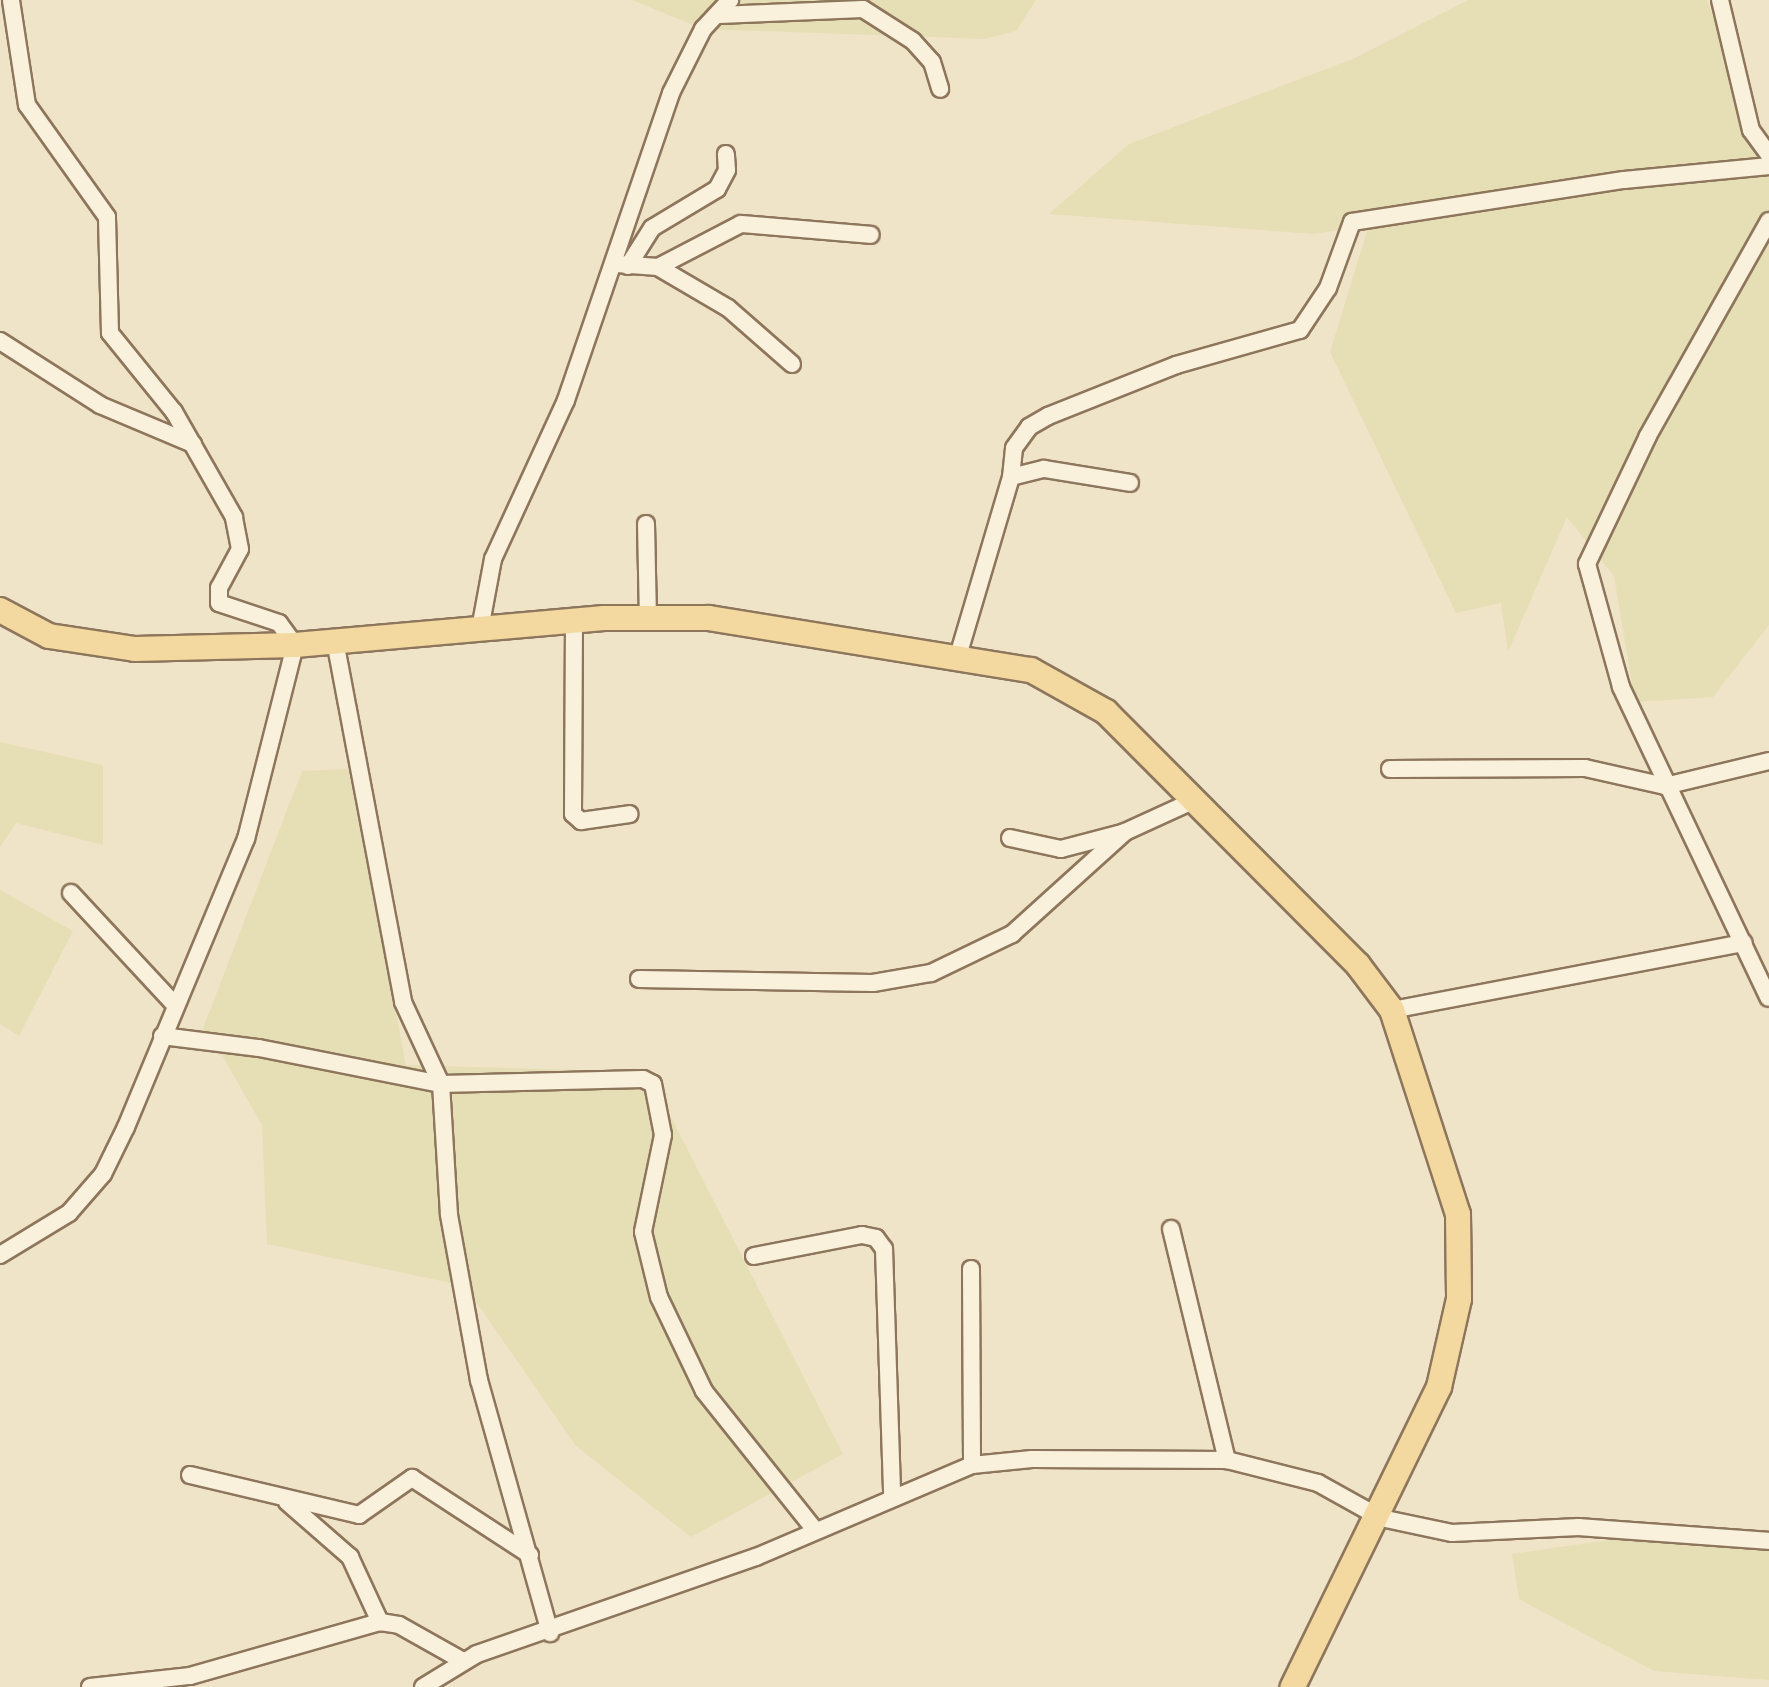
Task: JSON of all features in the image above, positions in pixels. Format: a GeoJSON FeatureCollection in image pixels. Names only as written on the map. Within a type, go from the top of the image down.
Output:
{"type":"FeatureCollection","features":[{"type":"Feature","properties":{"kind":"main road"},"geometry":{"type":"LineString","coordinates":[[0,610],[49,636],[101,647],[295,645],[648,617],[758,624],[1031,670],[1084,695],[1197,799],[1358,965],[1392,1010],[1458,1214],[1461,1258],[1439,1387],[1381,1517],[1293,1687]]}},
{"type":"Feature","properties":{"kind":"street"},"geometry":{"type":"LineString","coordinates":[[0,1255],[69,1213],[103,1174],[246,839],[295,645],[279,623],[239,615],[219,603],[219,588],[240,549],[234,517],[194,444],[110,333],[107,217],[27,106],[11,0]]}},
{"type":"Feature","properties":{"kind":"street"},"geometry":{"type":"LineString","coordinates":[[480,629],[493,559],[623,265],[671,93],[703,29],[719,15],[730,0]]}},
{"type":"Feature","properties":{"kind":"street"},"geometry":{"type":"LineString","coordinates":[[1720,0],[1751,130],[1769,155]]}},
{"type":"Feature","properties":{"kind":"street"},"geometry":{"type":"LineString","coordinates":[[719,15],[863,9],[913,41],[932,62],[940,89]]}},
{"type":"Feature","properties":{"kind":"street"},"geometry":{"type":"LineString","coordinates":[[623,265],[652,228],[717,189],[727,170],[726,153]]}},
{"type":"Feature","properties":{"kind":"street"},"geometry":{"type":"LineString","coordinates":[[958,656],[1011,477],[1014,448],[1029,427],[1048,416],[1176,365],[1300,330],[1328,288],[1352,222],[1624,180],[1769,166]]}},
{"type":"Feature","properties":{"kind":"street"},"geometry":{"type":"LineString","coordinates":[[1769,221],[1589,548],[1588,580],[1621,687],[1665,786],[1769,998]]}},
{"type":"Feature","properties":{"kind":"street"},"geometry":{"type":"LineString","coordinates":[[658,267],[741,224],[871,234]]}},
{"type":"Feature","properties":{"kind":"street"},"geometry":{"type":"LineString","coordinates":[[623,265],[658,267],[728,309],[792,364]]}},
{"type":"Feature","properties":{"kind":"street"},"geometry":{"type":"LineString","coordinates":[[0,341],[100,405],[194,444]]}},
{"type":"Feature","properties":{"kind":"street"},"geometry":{"type":"LineString","coordinates":[[1011,477],[1044,469],[1130,483]]}},
{"type":"Feature","properties":{"kind":"street"},"geometry":{"type":"LineString","coordinates":[[646,524],[648,617]]}},
{"type":"Feature","properties":{"kind":"street"},"geometry":{"type":"LineString","coordinates":[[574,621],[573,814],[581,821],[630,814]]}},
{"type":"Feature","properties":{"kind":"street"},"geometry":{"type":"LineString","coordinates":[[335,641],[403,1002],[441,1084],[449,1215],[479,1380],[550,1633]]}},
{"type":"Feature","properties":{"kind":"street"},"geometry":{"type":"LineString","coordinates":[[1390,769],[1585,768],[1665,786],[1769,761]]}},
{"type":"Feature","properties":{"kind":"street"},"geometry":{"type":"LineString","coordinates":[[1010,838],[1061,849],[1125,832],[1197,799]]}},
{"type":"Feature","properties":{"kind":"street"},"geometry":{"type":"LineString","coordinates":[[639,979],[873,983],[931,973],[1012,934],[1125,832]]}},
{"type":"Feature","properties":{"kind":"street"},"geometry":{"type":"LineString","coordinates":[[71,893],[174,1004]]}},
{"type":"Feature","properties":{"kind":"street"},"geometry":{"type":"LineString","coordinates":[[1392,1010],[1744,943]]}},
{"type":"Feature","properties":{"kind":"street"},"geometry":{"type":"LineString","coordinates":[[162,1036],[259,1048],[441,1084],[643,1079],[653,1084],[663,1135],[643,1232],[659,1297],[704,1391],[814,1530]]}},
{"type":"Feature","properties":{"kind":"street"},"geometry":{"type":"LineString","coordinates":[[1171,1229],[1227,1460]]}},
{"type":"Feature","properties":{"kind":"street"},"geometry":{"type":"LineString","coordinates":[[754,1256],[862,1235],[876,1238],[884,1250],[892,1496]]}},
{"type":"Feature","properties":{"kind":"street"},"geometry":{"type":"LineString","coordinates":[[971,1269],[972,1465]]}},
{"type":"Feature","properties":{"kind":"street"},"geometry":{"type":"LineString","coordinates":[[423,1687],[463,1661],[550,1633],[972,1465],[1031,1459],[1227,1460],[1318,1483],[1381,1517],[1471,1535],[1579,1527],[1769,1541]]}},
{"type":"Feature","properties":{"kind":"street"},"geometry":{"type":"LineString","coordinates":[[190,1475],[359,1516],[412,1478],[530,1555]]}},
{"type":"Feature","properties":{"kind":"street"},"geometry":{"type":"LineString","coordinates":[[281,1498],[350,1557],[380,1622]]}},
{"type":"Feature","properties":{"kind":"street"},"geometry":{"type":"LineString","coordinates":[[90,1687],[190,1676],[380,1622],[399,1625],[463,1661]]}},
{"type":"Feature","properties":{"kind":"shaded area"},"geometry":{"type":"Polygon","coordinates":[[[632,0],[1036,0],[1016,31],[985,39],[703,29],[632,0]]]}},
{"type":"Feature","properties":{"kind":"shaded area"},"geometry":{"type":"Polygon","coordinates":[[[1468,0],[1707,0],[1769,159],[1769,625],[1713,697],[1635,702],[1614,576],[1567,517],[1508,652],[1501,603],[1456,613],[1330,352],[1369,225],[1314,234],[1049,214],[1129,144],[1355,58],[1468,0]]]}},
{"type":"Feature","properties":{"kind":"shaded area"},"geometry":{"type":"Polygon","coordinates":[[[0,742],[103,765],[103,845],[16,823],[0,847],[0,742]]]}},
{"type":"Feature","properties":{"kind":"shaded area"},"geometry":{"type":"Polygon","coordinates":[[[348,769],[406,1065],[648,1072],[843,1454],[691,1537],[576,1446],[465,1286],[267,1244],[262,1125],[214,1041],[199,1039],[302,771],[348,769]]]}},
{"type":"Feature","properties":{"kind":"shaded area"},"geometry":{"type":"Polygon","coordinates":[[[0,890],[73,931],[19,1036],[0,1024],[0,890]]]}},
{"type":"Feature","properties":{"kind":"shaded area"},"geometry":{"type":"Polygon","coordinates":[[[1644,1535],[1769,1548],[1769,1680],[1654,1671],[1519,1599],[1512,1554],[1644,1535]]]}}]}
